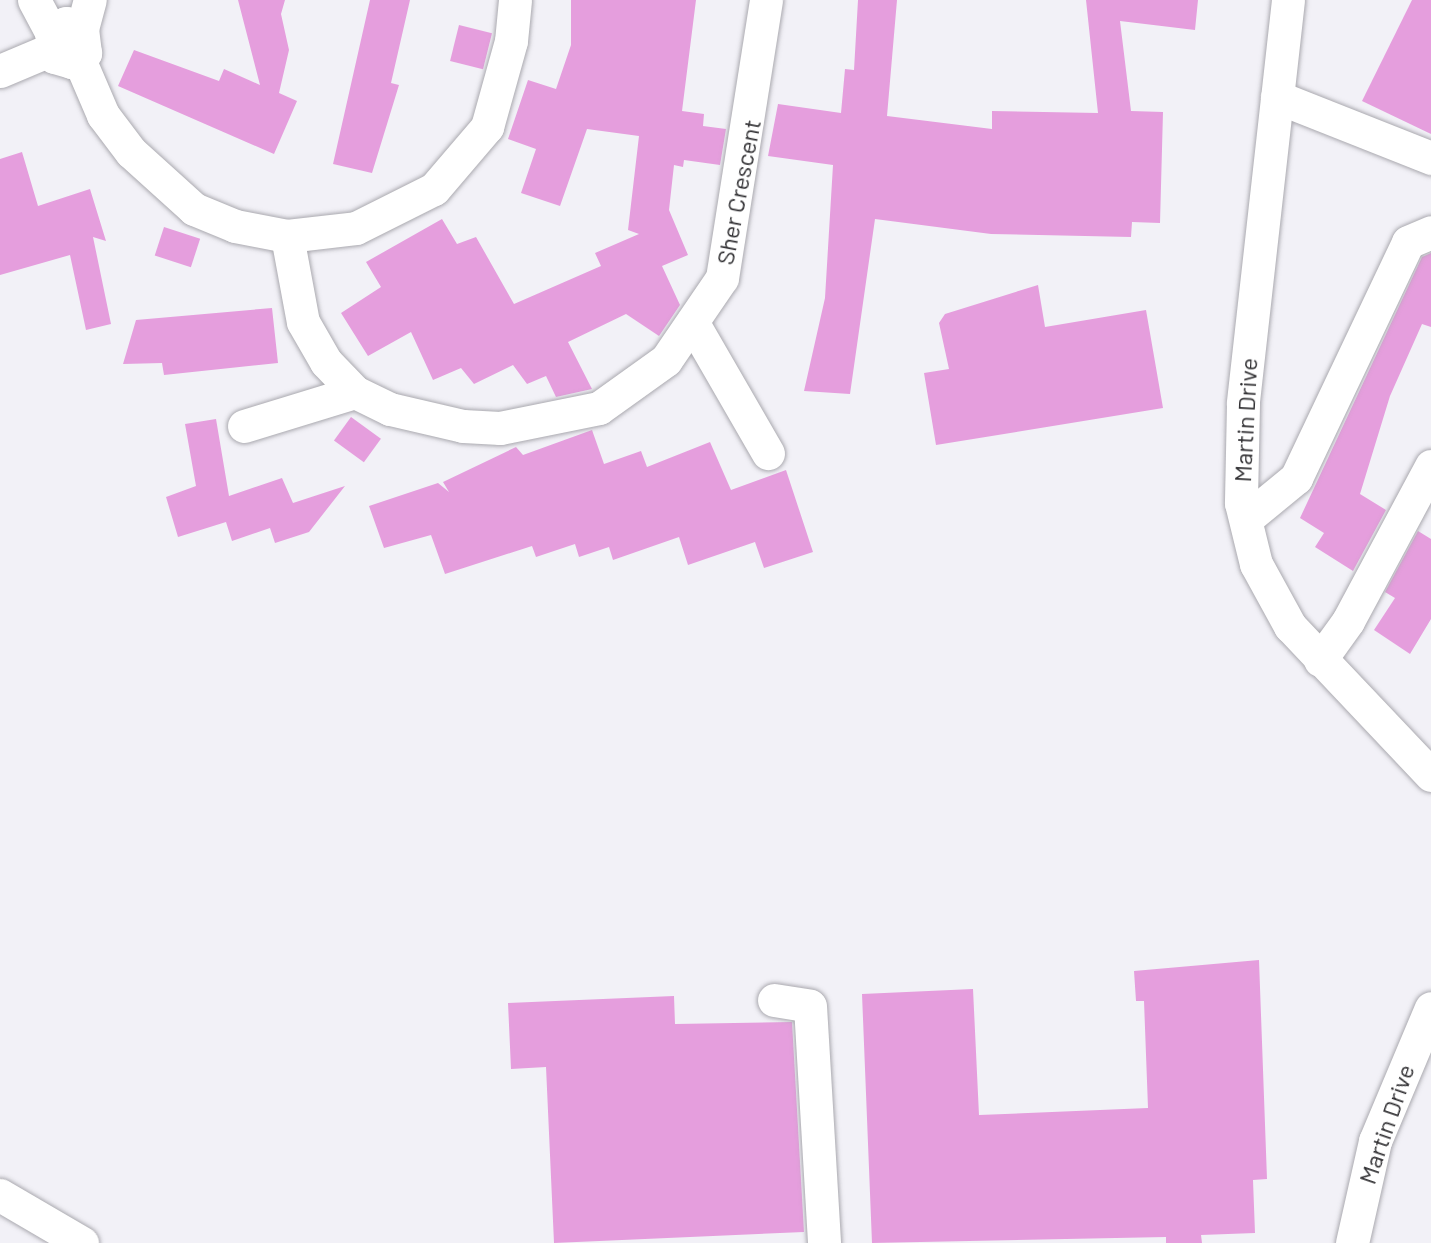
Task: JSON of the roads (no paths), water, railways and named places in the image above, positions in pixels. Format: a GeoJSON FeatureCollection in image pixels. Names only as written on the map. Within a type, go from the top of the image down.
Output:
{"type":"FeatureCollection","features":[{"type":"Feature","properties":{"kind":"street"},"geometry":{"type":"LineString","coordinates":[[34,0],[70,34],[103,115],[162,184],[194,208],[235,226],[287,236],[356,228],[397,212],[434,189],[466,157],[487,127],[500,90],[515,0]]}},
{"type":"Feature","properties":{"kind":"street","name":"Sher Crescent"},"geometry":{"type":"LineString","coordinates":[[287,236],[303,322],[326,362],[355,392],[434,422],[500,428],[599,408],[638,385],[694,326],[722,278],[732,241],[766,0]]}},
{"type":"Feature","properties":{"kind":"street","name":"Martin Drive"},"geometry":{"type":"LineString","coordinates":[[1288,0],[1243,404],[1246,519],[1256,564],[1290,626],[1431,775]]}},
{"type":"Feature","properties":{"kind":"street"},"geometry":{"type":"LineString","coordinates":[[0,71],[70,34]]}},
{"type":"Feature","properties":{"kind":"street"},"geometry":{"type":"LineString","coordinates":[[1277,97],[1431,158]]}},
{"type":"Feature","properties":{"kind":"street"},"geometry":{"type":"LineString","coordinates":[[1246,519],[1296,478],[1408,242],[1431,232]]}},
{"type":"Feature","properties":{"kind":"street"},"geometry":{"type":"LineString","coordinates":[[694,326],[768,453]]}},
{"type":"Feature","properties":{"kind":"street"},"geometry":{"type":"LineString","coordinates":[[244,426],[355,392]]}},
{"type":"Feature","properties":{"kind":"street"},"geometry":{"type":"LineString","coordinates":[[1320,660],[1348,621],[1431,466]]}},
{"type":"Feature","properties":{"kind":"street"},"geometry":{"type":"LineString","coordinates":[[774,1000],[810,1006],[824,1243]]}},
{"type":"Feature","properties":{"kind":"street","name":"Martin Drive"},"geometry":{"type":"LineString","coordinates":[[1352,1243],[1376,1141],[1431,1008]]}},
{"type":"Feature","properties":{"kind":"street"},"geometry":{"type":"LineString","coordinates":[[0,1195],[82,1243]]}}]}
